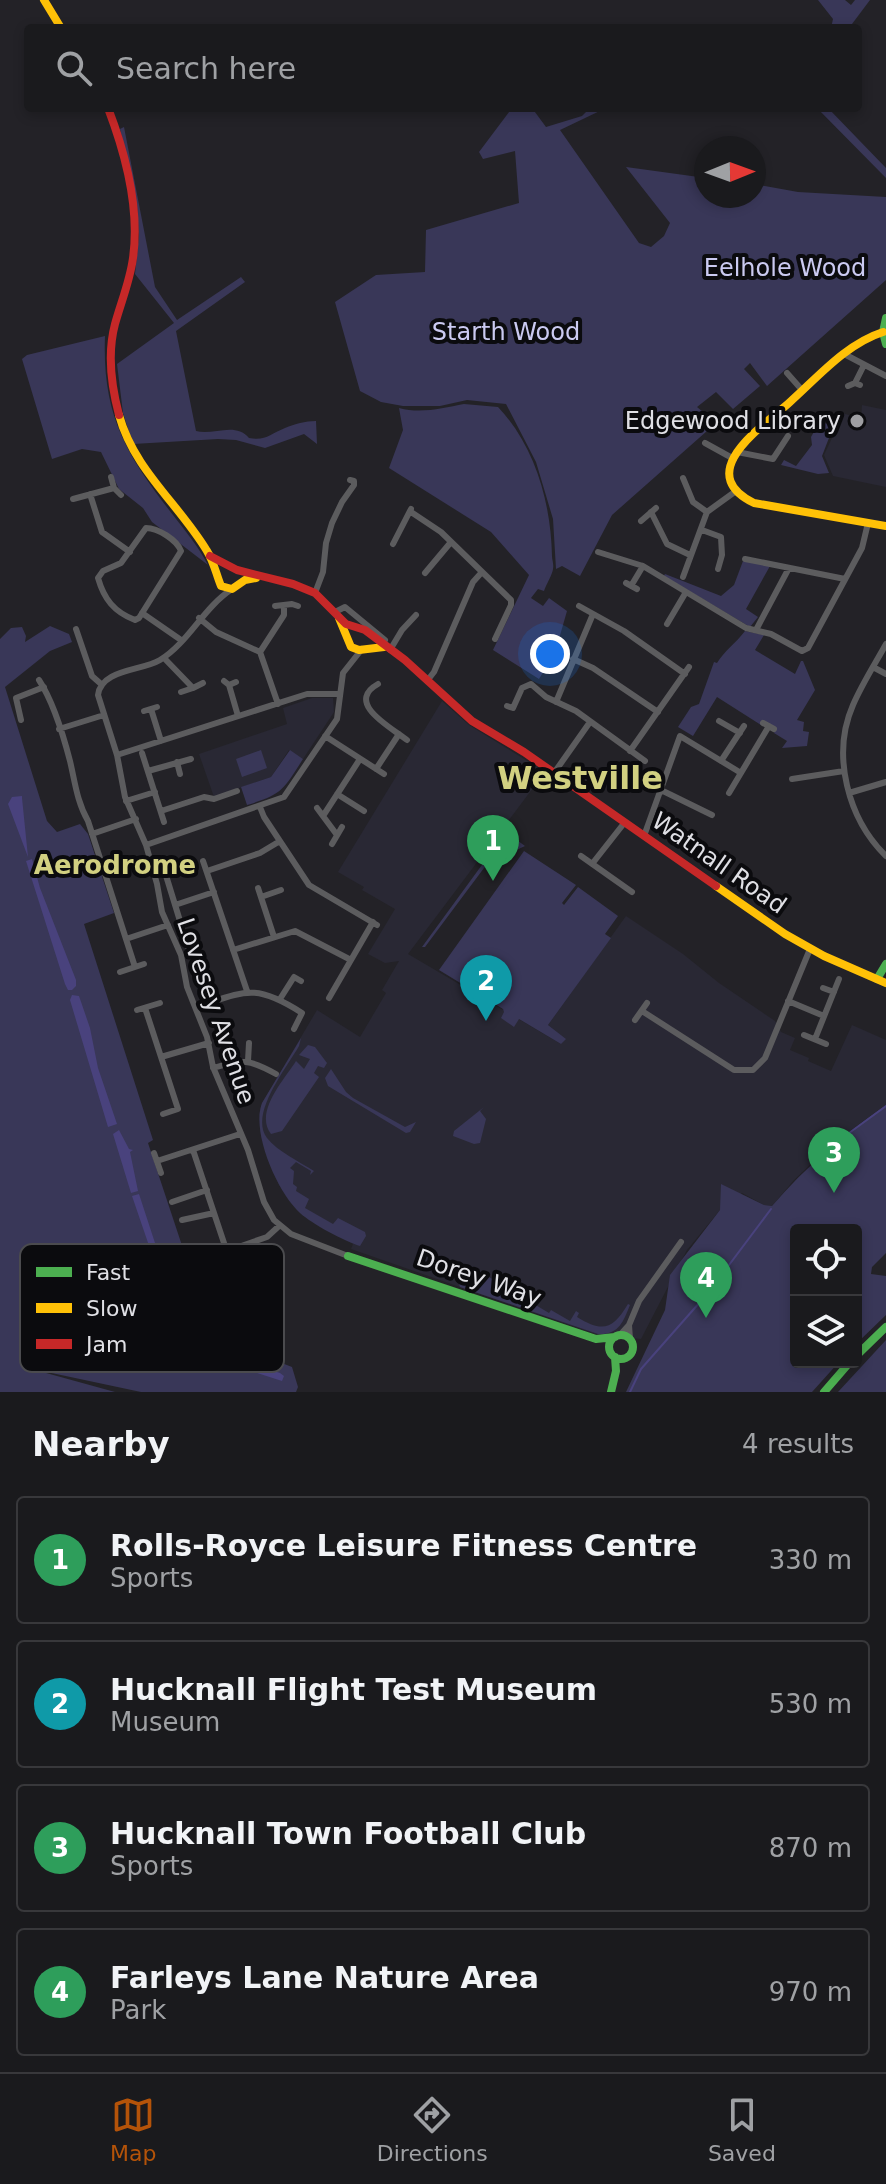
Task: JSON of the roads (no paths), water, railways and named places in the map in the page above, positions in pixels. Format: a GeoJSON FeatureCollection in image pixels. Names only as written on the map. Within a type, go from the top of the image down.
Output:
{"type":"FeatureCollection","features":[{"type":"Feature","properties":{"kind":"main road"},"geometry":{"type":"LineString","coordinates":[[44,0],[59,24]]}},
{"type":"Feature","properties":{"kind":"main road","name":"Watnall Road"},"geometry":{"type":"LineString","coordinates":[[110,112],[126,167],[135,221],[133,261],[110,348],[117,409],[132,449],[201,542],[210,556],[218,581]]}},
{"type":"Feature","properties":{"kind":"main road"},"geometry":{"type":"LineString","coordinates":[[886,318],[883,332],[886,344]]}},
{"type":"Feature","properties":{"kind":"main road"},"geometry":{"type":"LineString","coordinates":[[883,332],[863,339],[745,439],[735,456],[731,476],[736,491],[749,501],[764,506],[840,516],[886,526]]}},
{"type":"Feature","properties":{"kind":"main road","name":"Watnall Road"},"geometry":{"type":"LineString","coordinates":[[210,556],[259,578],[293,584],[315,593],[337,615],[386,645],[472,721],[554,773],[810,949],[882,981]]}},
{"type":"Feature","properties":{"kind":"main road"},"geometry":{"type":"LineString","coordinates":[[234,588],[240,578],[234,569],[223,569],[218,581],[223,588],[234,588],[245,580],[259,578]]}},
{"type":"Feature","properties":{"kind":"main road","name":"Watnall Road"},"geometry":{"type":"LineString","coordinates":[[337,615],[348,642]]}},
{"type":"Feature","properties":{"kind":"main road"},"geometry":{"type":"LineString","coordinates":[[357,628],[350,632],[348,642],[355,650],[386,645]]}},
{"type":"Feature","properties":{"kind":"main road"},"geometry":{"type":"LineString","coordinates":[[364,648],[369,641],[368,633]]}},
{"type":"Feature","properties":{"kind":"main road"},"geometry":{"type":"LineString","coordinates":[[882,981],[886,964]]}},
{"type":"Feature","properties":{"kind":"main road","name":"Dorey Way"},"geometry":{"type":"LineString","coordinates":[[348,1256],[596,1339],[612,1354]]}},
{"type":"Feature","properties":{"kind":"main road"},"geometry":{"type":"LineString","coordinates":[[862,1350],[886,1327]]}},
{"type":"Feature","properties":{"kind":"main road"},"geometry":{"type":"LineString","coordinates":[[611,1392],[616,1371],[610,1343],[617,1336],[630,1339],[633,1346],[616,1371]]}},
{"type":"Feature","properties":{"kind":"main road","name":"Dorey Way"},"geometry":{"type":"LineString","coordinates":[[596,1339],[617,1336]]}},
{"type":"Feature","properties":{"kind":"main road"},"geometry":{"type":"LineString","coordinates":[[612,1354],[622,1359],[629,1356]]}},
{"type":"Feature","properties":{"kind":"main road"},"geometry":{"type":"LineString","coordinates":[[824,1392],[845,1368]]}},
{"type":"Feature","properties":{"kind":"street"},"geometry":{"type":"LineString","coordinates":[[846,355],[886,376]]}},
{"type":"Feature","properties":{"kind":"street"},"geometry":{"type":"LineString","coordinates":[[855,385],[864,365]]}},
{"type":"Feature","properties":{"kind":"street"},"geometry":{"type":"LineString","coordinates":[[787,373],[802,390]]}},
{"type":"Feature","properties":{"kind":"street"},"geometry":{"type":"LineString","coordinates":[[705,443],[735,456],[773,459],[788,436]]}},
{"type":"Feature","properties":{"kind":"street"},"geometry":{"type":"LineString","coordinates":[[111,477],[114,488],[121,495]]}},
{"type":"Feature","properties":{"kind":"street"},"geometry":{"type":"LineString","coordinates":[[315,593],[342,502],[353,488],[354,481],[350,480]]}},
{"type":"Feature","properties":{"kind":"street"},"geometry":{"type":"LineString","coordinates":[[682,484],[693,502],[707,512]]}},
{"type":"Feature","properties":{"kind":"street"},"geometry":{"type":"LineString","coordinates":[[73,499],[114,488]]}},
{"type":"Feature","properties":{"kind":"street"},"geometry":{"type":"LineString","coordinates":[[683,577],[707,512],[736,491]]}},
{"type":"Feature","properties":{"kind":"street"},"geometry":{"type":"LineString","coordinates":[[90,494],[102,532],[130,552]]}},
{"type":"Feature","properties":{"kind":"street"},"geometry":{"type":"LineString","coordinates":[[641,521],[654,510],[667,544],[690,555]]}},
{"type":"Feature","properties":{"kind":"street"},"geometry":{"type":"LineString","coordinates":[[393,544],[411,511],[441,532],[511,600],[495,639]]}},
{"type":"Feature","properties":{"kind":"street"},"geometry":{"type":"LineString","coordinates":[[598,552],[643,566],[746,628],[771,634],[798,650],[806,650],[862,548],[868,523]]}},
{"type":"Feature","properties":{"kind":"street"},"geometry":{"type":"LineString","coordinates":[[150,528],[179,545],[181,551],[139,618],[131,619],[111,605],[103,594],[98,578],[103,571],[121,563],[130,552],[143,531],[150,528]]}},
{"type":"Feature","properties":{"kind":"street"},"geometry":{"type":"LineString","coordinates":[[702,530],[721,537],[717,564]]}},
{"type":"Feature","properties":{"kind":"street"},"geometry":{"type":"LineString","coordinates":[[425,573],[451,542]]}},
{"type":"Feature","properties":{"kind":"street"},"geometry":{"type":"LineString","coordinates":[[745,559],[845,579]]}},
{"type":"Feature","properties":{"kind":"street"},"geometry":{"type":"LineString","coordinates":[[632,586],[643,566]]}},
{"type":"Feature","properties":{"kind":"street"},"geometry":{"type":"LineString","coordinates":[[756,630],[789,568]]}},
{"type":"Feature","properties":{"kind":"street"},"geometry":{"type":"LineString","coordinates":[[427,681],[440,661],[473,582],[482,572]]}},
{"type":"Feature","properties":{"kind":"street"},"geometry":{"type":"LineString","coordinates":[[214,601],[218,581]]}},
{"type":"Feature","properties":{"kind":"street"},"geometry":{"type":"LineString","coordinates":[[76,629],[76,638],[92,676],[101,684],[111,677],[164,658],[214,601],[234,588]]}},
{"type":"Feature","properties":{"kind":"street"},"geometry":{"type":"LineString","coordinates":[[667,624],[686,592]]}},
{"type":"Feature","properties":{"kind":"street"},"geometry":{"type":"LineString","coordinates":[[260,652],[284,615],[284,605]]}},
{"type":"Feature","properties":{"kind":"street"},"geometry":{"type":"LineString","coordinates":[[275,606],[298,606]]}},
{"type":"Feature","properties":{"kind":"street"},"geometry":{"type":"LineString","coordinates":[[579,606],[687,670],[630,751]]}},
{"type":"Feature","properties":{"kind":"street","name":"Watnall Road"},"geometry":{"type":"LineString","coordinates":[[337,615],[345,607],[386,645]]}},
{"type":"Feature","properties":{"kind":"street"},"geometry":{"type":"LineString","coordinates":[[142,613],[181,640]]}},
{"type":"Feature","properties":{"kind":"street"},"geometry":{"type":"LineString","coordinates":[[556,702],[593,614]]}},
{"type":"Feature","properties":{"kind":"street"},"geometry":{"type":"LineString","coordinates":[[386,645],[416,615]]}},
{"type":"Feature","properties":{"kind":"street"},"geometry":{"type":"LineString","coordinates":[[199,618],[216,632],[260,652],[278,704]]}},
{"type":"Feature","properties":{"kind":"street"},"geometry":{"type":"LineString","coordinates":[[146,845],[284,797],[339,714],[348,642]]}},
{"type":"Feature","properties":{"kind":"street"},"geometry":{"type":"LineString","coordinates":[[886,644],[852,706],[844,739],[844,771],[849,793],[863,828],[886,856]]}},
{"type":"Feature","properties":{"kind":"street"},"geometry":{"type":"LineString","coordinates":[[347,665],[364,648]]}},
{"type":"Feature","properties":{"kind":"street"},"geometry":{"type":"LineString","coordinates":[[164,658],[193,688]]}},
{"type":"Feature","properties":{"kind":"street"},"geometry":{"type":"LineString","coordinates":[[573,659],[593,668],[658,712]]}},
{"type":"Feature","properties":{"kind":"street"},"geometry":{"type":"LineString","coordinates":[[873,667],[886,674]]}},
{"type":"Feature","properties":{"kind":"street"},"geometry":{"type":"LineString","coordinates":[[21,720],[16,698],[42,683],[135,967]]}},
{"type":"Feature","properties":{"kind":"street"},"geometry":{"type":"LineString","coordinates":[[181,692],[203,683]]}},
{"type":"Feature","properties":{"kind":"street"},"geometry":{"type":"LineString","coordinates":[[230,683],[238,716]]}},
{"type":"Feature","properties":{"kind":"street","name":"Lovesey Avenue"},"geometry":{"type":"LineString","coordinates":[[101,684],[98,695],[117,755],[126,801],[146,845],[168,925],[176,940],[187,987],[209,1043],[213,1068],[264,1202],[279,1226]]}},
{"type":"Feature","properties":{"kind":"street"},"geometry":{"type":"LineString","coordinates":[[378,684],[369,692],[368,706],[374,716],[407,740]]}},
{"type":"Feature","properties":{"kind":"street"},"geometry":{"type":"LineString","coordinates":[[510,709],[522,688],[531,684],[538,692],[590,722],[646,761]]}},
{"type":"Feature","properties":{"kind":"street"},"geometry":{"type":"LineString","coordinates":[[117,755],[307,694],[340,694]]}},
{"type":"Feature","properties":{"kind":"street"},"geometry":{"type":"LineString","coordinates":[[151,709],[161,741]]}},
{"type":"Feature","properties":{"kind":"street"},"geometry":{"type":"LineString","coordinates":[[59,729],[104,715]]}},
{"type":"Feature","properties":{"kind":"street"},"geometry":{"type":"LineString","coordinates":[[721,761],[742,729],[723,721]]}},
{"type":"Feature","properties":{"kind":"street"},"geometry":{"type":"LineString","coordinates":[[554,773],[590,722]]}},
{"type":"Feature","properties":{"kind":"street"},"geometry":{"type":"LineString","coordinates":[[729,793],[768,726]]}},
{"type":"Feature","properties":{"kind":"street"},"geometry":{"type":"LineString","coordinates":[[376,769],[399,734]]}},
{"type":"Feature","properties":{"kind":"street"},"geometry":{"type":"LineString","coordinates":[[325,736],[384,774]]}},
{"type":"Feature","properties":{"kind":"street"},"geometry":{"type":"LineString","coordinates":[[644,836],[680,736],[741,773]]}},
{"type":"Feature","properties":{"kind":"street"},"geometry":{"type":"LineString","coordinates":[[142,753],[164,822]]}},
{"type":"Feature","properties":{"kind":"street"},"geometry":{"type":"LineString","coordinates":[[148,771],[191,759]]}},
{"type":"Feature","properties":{"kind":"street"},"geometry":{"type":"LineString","coordinates":[[323,816],[360,759]]}},
{"type":"Feature","properties":{"kind":"street"},"geometry":{"type":"LineString","coordinates":[[177,762],[180,774]]}},
{"type":"Feature","properties":{"kind":"street"},"geometry":{"type":"LineString","coordinates":[[792,779],[844,771]]}},
{"type":"Feature","properties":{"kind":"street"},"geometry":{"type":"LineString","coordinates":[[849,793],[886,782]]}},
{"type":"Feature","properties":{"kind":"street"},"geometry":{"type":"LineString","coordinates":[[661,790],[712,815]]}},
{"type":"Feature","properties":{"kind":"street"},"geometry":{"type":"LineString","coordinates":[[161,811],[204,797],[214,799],[237,791]]}},
{"type":"Feature","properties":{"kind":"street"},"geometry":{"type":"LineString","coordinates":[[126,801],[155,792]]}},
{"type":"Feature","properties":{"kind":"street"},"geometry":{"type":"LineString","coordinates":[[337,794],[360,809],[363,796]]}},
{"type":"Feature","properties":{"kind":"street"},"geometry":{"type":"LineString","coordinates":[[260,807],[309,885],[375,924],[329,998]]}},
{"type":"Feature","properties":{"kind":"street"},"geometry":{"type":"LineString","coordinates":[[317,808],[337,835]]}},
{"type":"Feature","properties":{"kind":"street"},"geometry":{"type":"LineString","coordinates":[[92,834],[136,819]]}},
{"type":"Feature","properties":{"kind":"street"},"geometry":{"type":"LineString","coordinates":[[592,864],[625,822]]}},
{"type":"Feature","properties":{"kind":"street"},"geometry":{"type":"LineString","coordinates":[[332,844],[342,827]]}},
{"type":"Feature","properties":{"kind":"street"},"geometry":{"type":"LineString","coordinates":[[207,871],[260,853],[280,841]]}},
{"type":"Feature","properties":{"kind":"street"},"geometry":{"type":"LineString","coordinates":[[581,856],[632,892]]}},
{"type":"Feature","properties":{"kind":"street"},"geometry":{"type":"LineString","coordinates":[[203,861],[247,991]]}},
{"type":"Feature","properties":{"kind":"street"},"geometry":{"type":"LineString","coordinates":[[164,869],[188,947]]}},
{"type":"Feature","properties":{"kind":"street"},"geometry":{"type":"LineString","coordinates":[[258,888],[274,937]]}},
{"type":"Feature","properties":{"kind":"street"},"geometry":{"type":"LineString","coordinates":[[261,897],[281,890]]}},
{"type":"Feature","properties":{"kind":"street"},"geometry":{"type":"LineString","coordinates":[[175,905],[214,892]]}},
{"type":"Feature","properties":{"kind":"street"},"geometry":{"type":"LineString","coordinates":[[126,939],[168,925]]}},
{"type":"Feature","properties":{"kind":"street"},"geometry":{"type":"LineString","coordinates":[[233,950],[300,932],[351,960]]}},
{"type":"Feature","properties":{"kind":"street"},"geometry":{"type":"LineString","coordinates":[[642,1011],[729,1068],[746,1072],[758,1067],[765,1058],[810,949]]}},
{"type":"Feature","properties":{"kind":"street"},"geometry":{"type":"LineString","coordinates":[[120,972],[144,964]]}},
{"type":"Feature","properties":{"kind":"street"},"geometry":{"type":"LineString","coordinates":[[284,970],[301,981]]}},
{"type":"Feature","properties":{"kind":"street"},"geometry":{"type":"LineString","coordinates":[[280,999],[294,977]]}},
{"type":"Feature","properties":{"kind":"street"},"geometry":{"type":"LineString","coordinates":[[815,1039],[839,979]]}},
{"type":"Feature","properties":{"kind":"street"},"geometry":{"type":"LineString","coordinates":[[823,988],[834,992]]}},
{"type":"Feature","properties":{"kind":"street"},"geometry":{"type":"LineString","coordinates":[[196,1007],[247,991],[258,991],[280,999],[302,1013],[294,1029]]}},
{"type":"Feature","properties":{"kind":"street"},"geometry":{"type":"LineString","coordinates":[[788,1001],[824,1016]]}},
{"type":"Feature","properties":{"kind":"street"},"geometry":{"type":"LineString","coordinates":[[160,1003],[141,1009],[178,1109]]}},
{"type":"Feature","properties":{"kind":"street"},"geometry":{"type":"LineString","coordinates":[[635,1020],[647,1003]]}},
{"type":"Feature","properties":{"kind":"street"},"geometry":{"type":"LineString","coordinates":[[804,1035],[826,1044]]}},
{"type":"Feature","properties":{"kind":"street"},"geometry":{"type":"LineString","coordinates":[[161,1057],[209,1043]]}},
{"type":"Feature","properties":{"kind":"street"},"geometry":{"type":"LineString","coordinates":[[248,1061],[249,1043]]}},
{"type":"Feature","properties":{"kind":"street"},"geometry":{"type":"LineString","coordinates":[[213,1068],[235,1061],[248,1061],[276,1074]]}},
{"type":"Feature","properties":{"kind":"street"},"geometry":{"type":"LineString","coordinates":[[163,1114],[188,1106]]}},
{"type":"Feature","properties":{"kind":"street"},"geometry":{"type":"LineString","coordinates":[[157,1161],[240,1134]]}},
{"type":"Feature","properties":{"kind":"street"},"geometry":{"type":"LineString","coordinates":[[193,1150],[225,1244]]}},
{"type":"Feature","properties":{"kind":"street"},"geometry":{"type":"LineString","coordinates":[[154,1153],[161,1173]]}},
{"type":"Feature","properties":{"kind":"street"},"geometry":{"type":"LineString","coordinates":[[172,1202],[207,1190]]}},
{"type":"Feature","properties":{"kind":"street"},"geometry":{"type":"LineString","coordinates":[[182,1220],[214,1213]]}},
{"type":"Feature","properties":{"kind":"street"},"geometry":{"type":"LineString","coordinates":[[247,1244],[267,1237],[279,1226],[298,1237],[348,1256]]}},
{"type":"Feature","properties":{"kind":"street"},"geometry":{"type":"LineString","coordinates":[[617,1336],[629,1325],[639,1301],[681,1242]]}},
{"type":"Feature","properties":{"kind":"street"},"geometry":{"type":"LineString","coordinates":[[629,1325],[630,1339]]}},
{"type":"Feature","properties":{"kind":"waterway"},"geometry":{"type":"LineString","coordinates":[[834,1144],[886,1106]]}},
{"type":"Feature","properties":{"kind":"waterway"},"geometry":{"type":"LineString","coordinates":[[630,1392],[641,1369],[708,1293],[771,1209]]}},
{"type":"Feature","properties":{"kind":"place","name":"Edgewood Library"},"geometry":{"type":"Point","coordinates":[857,421]}},
{"type":"Feature","properties":{"kind":"place","name":"Rolls-Royce Leisure Fitness Centre"},"geometry":{"type":"Point","coordinates":[493,881]}},
{"type":"Feature","properties":{"kind":"place","name":"Hucknall Flight Test Museum"},"geometry":{"type":"Point","coordinates":[486,1021]}},
{"type":"Feature","properties":{"kind":"place","name":"Hucknall Town Football Club"},"geometry":{"type":"Point","coordinates":[834,1193]}},
{"type":"Feature","properties":{"kind":"place","name":"Farleys Lane Nature Area"},"geometry":{"type":"Point","coordinates":[706,1318]}},
{"type":"Feature","properties":{"kind":"district","name":"Westville"},"geometry":{"type":"Point","coordinates":[580,778]}},
{"type":"Feature","properties":{"kind":"district","name":"Aerodrome"},"geometry":{"type":"Point","coordinates":[115,865]}},
{"type":"Feature","properties":{"kind":"park label","name":"Eelhole Wood"},"geometry":{"type":"Point","coordinates":[785,268]}},
{"type":"Feature","properties":{"kind":"park label","name":"Starth Wood"},"geometry":{"type":"Point","coordinates":[506,332]}}]}
